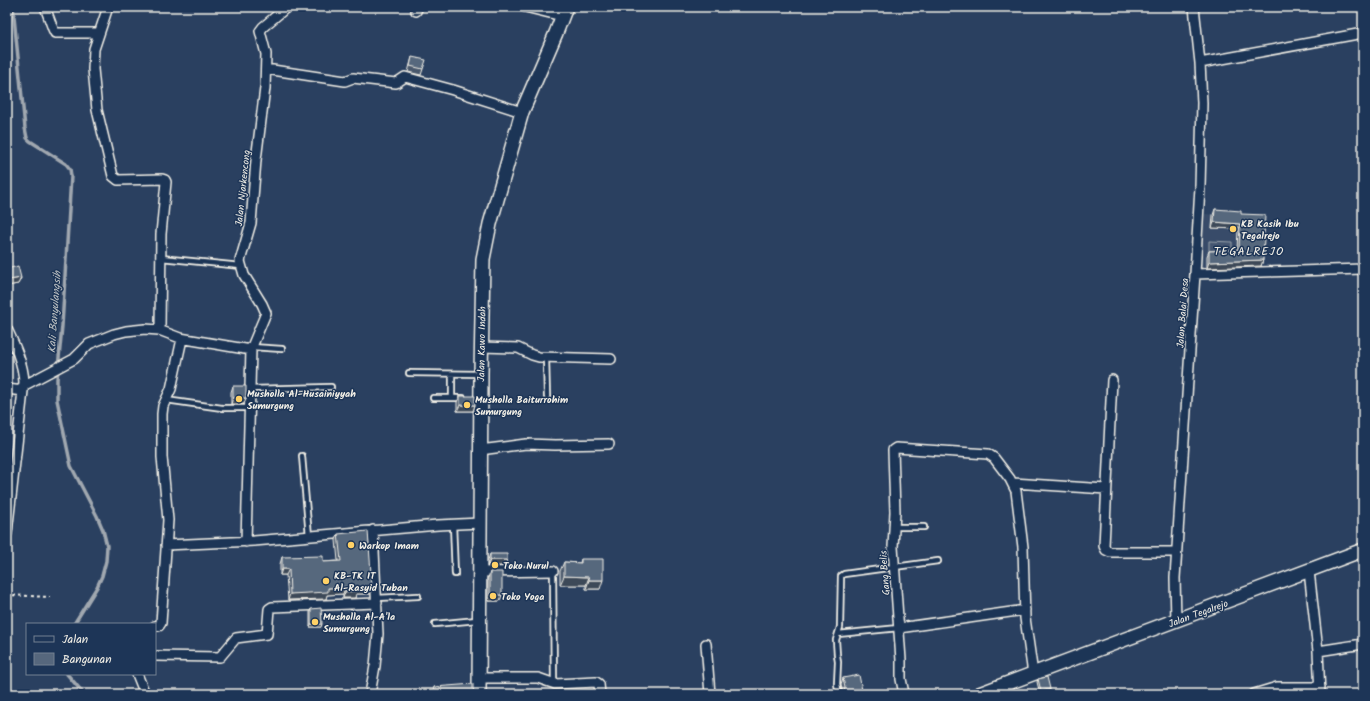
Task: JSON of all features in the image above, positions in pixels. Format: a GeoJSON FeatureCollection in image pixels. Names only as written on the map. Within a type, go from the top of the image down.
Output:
{"type":"FeatureCollection","features":[{"type":"Feature","properties":{"kind":"street"},"geometry":{"type":"LineString","coordinates":[[45,7],[55,33],[99,33]]}},
{"type":"Feature","properties":{"kind":"street"},"geometry":{"type":"LineString","coordinates":[[108,7],[93,52],[95,96],[100,126],[113,176],[118,180],[162,179],[166,182],[160,258],[160,330]]}},
{"type":"Feature","properties":{"kind":"street","name":"Jalan Njarkencong"},"geometry":{"type":"LineString","coordinates":[[241,266],[240,258],[252,215],[266,69],[266,54],[260,31],[263,26],[286,7]]}},
{"type":"Feature","properties":{"kind":"street"},"geometry":{"type":"LineString","coordinates":[[525,7],[564,11]]}},
{"type":"Feature","properties":{"kind":"street","name":"Jalan Balai Desa"},"geometry":{"type":"LineString","coordinates":[[1176,621],[1176,552],[1195,274],[1201,161],[1202,112],[1200,63],[1194,7]]}},
{"type":"Feature","properties":{"kind":"street","name":"Jalan Kawo Indah"},"geometry":{"type":"LineString","coordinates":[[479,694],[480,450],[477,398],[481,374],[483,269],[487,236],[522,112],[564,11]]}},
{"type":"Feature","properties":{"kind":"street"},"geometry":{"type":"LineString","coordinates":[[1200,63],[1363,34]]}},
{"type":"Feature","properties":{"kind":"street"},"geometry":{"type":"LineString","coordinates":[[266,69],[345,81],[353,78],[396,83],[403,78],[406,78],[453,90],[522,112]]}},
{"type":"Feature","properties":{"kind":"street"},"geometry":{"type":"LineString","coordinates":[[241,266],[266,313],[251,348],[246,542]]}},
{"type":"Feature","properties":{"kind":"street"},"geometry":{"type":"LineString","coordinates":[[1195,274],[1363,269]]}},
{"type":"Feature","properties":{"kind":"street"},"geometry":{"type":"LineString","coordinates":[[7,329],[19,356],[22,367],[23,388],[7,533]]}},
{"type":"Feature","properties":{"kind":"street"},"geometry":{"type":"LineString","coordinates":[[7,389],[23,388],[76,358],[87,345],[117,333],[145,329],[160,330],[182,339],[251,348]]}},
{"type":"Feature","properties":{"kind":"street"},"geometry":{"type":"LineString","coordinates":[[156,626],[161,623],[167,512],[162,445],[162,410],[171,389],[182,339]]}},
{"type":"Feature","properties":{"kind":"street"},"geometry":{"type":"LineString","coordinates":[[481,347],[516,348],[535,356],[610,359]]}},
{"type":"Feature","properties":{"kind":"street"},"geometry":{"type":"LineString","coordinates":[[1112,380],[1103,543],[1106,550],[1113,552],[1176,552]]}},
{"type":"Feature","properties":{"kind":"street"},"geometry":{"type":"LineString","coordinates":[[480,450],[526,444],[609,444]]}},
{"type":"Feature","properties":{"kind":"street","name":"Gang Belis"},"geometry":{"type":"LineString","coordinates":[[904,694],[901,676],[893,547],[895,508],[893,451],[896,448],[988,454],[994,458],[1012,483]]}},
{"type":"Feature","properties":{"kind":"street"},"geometry":{"type":"LineString","coordinates":[[1033,674],[1026,625],[1023,546],[1017,494],[1012,483],[1106,489]]}},
{"type":"Feature","properties":{"kind":"street"},"geometry":{"type":"LineString","coordinates":[[166,545],[246,542],[373,530],[453,524],[480,524]]}},
{"type":"Feature","properties":{"kind":"street"},"geometry":{"type":"LineString","coordinates":[[370,694],[377,646],[377,601],[373,530]]}},
{"type":"Feature","properties":{"kind":"street","name":"Jalan Tegalrejo"},"geometry":{"type":"LineString","coordinates":[[979,694],[1363,550]]}},
{"type":"Feature","properties":{"kind":"street"},"geometry":{"type":"LineString","coordinates":[[480,572],[553,571]]}},
{"type":"Feature","properties":{"kind":"street"},"geometry":{"type":"LineString","coordinates":[[1254,694],[1277,688],[1320,691],[1318,651],[1309,571]]}},
{"type":"Feature","properties":{"kind":"street"},"geometry":{"type":"LineString","coordinates":[[156,656],[220,657],[236,638],[267,634],[269,610],[272,607],[377,601]]}},
{"type":"Feature","properties":{"kind":"street"},"geometry":{"type":"LineString","coordinates":[[899,628],[1025,610]]}},
{"type":"Feature","properties":{"kind":"street"},"geometry":{"type":"LineString","coordinates":[[706,644],[710,694]]}},
{"type":"Feature","properties":{"kind":"street"},"geometry":{"type":"LineString","coordinates":[[1318,651],[1363,644]]}},
{"type":"Feature","properties":{"kind":"street"},"geometry":{"type":"LineString","coordinates":[[137,675],[145,694]]}},
{"type":"Feature","properties":{"kind":"street"},"geometry":{"type":"LineString","coordinates":[[479,678],[538,678],[554,684],[596,682],[599,684],[600,694]]}},
{"type":"Feature","properties":{"kind":"lane"},"geometry":{"type":"LineString","coordinates":[[160,258],[241,266]]}},
{"type":"Feature","properties":{"kind":"lane"},"geometry":{"type":"LineString","coordinates":[[251,348],[282,350]]}},
{"type":"Feature","properties":{"kind":"lane"},"geometry":{"type":"LineString","coordinates":[[546,357],[547,397]]}},
{"type":"Feature","properties":{"kind":"lane"},"geometry":{"type":"LineString","coordinates":[[409,373],[481,374]]}},
{"type":"Feature","properties":{"kind":"lane"},"geometry":{"type":"LineString","coordinates":[[452,374],[452,398]]}},
{"type":"Feature","properties":{"kind":"lane"},"geometry":{"type":"LineString","coordinates":[[250,388],[331,387]]}},
{"type":"Feature","properties":{"kind":"lane"},"geometry":{"type":"LineString","coordinates":[[433,398],[466,398]]}},
{"type":"Feature","properties":{"kind":"lane"},"geometry":{"type":"LineString","coordinates":[[166,400],[218,407],[249,408]]}},
{"type":"Feature","properties":{"kind":"lane"},"geometry":{"type":"LineString","coordinates":[[302,456],[308,536]]}},
{"type":"Feature","properties":{"kind":"lane"},"geometry":{"type":"LineString","coordinates":[[453,524],[455,574]]}},
{"type":"Feature","properties":{"kind":"lane"},"geometry":{"type":"LineString","coordinates":[[894,527],[924,527]]}},
{"type":"Feature","properties":{"kind":"lane"},"geometry":{"type":"LineString","coordinates":[[839,694],[837,684],[838,662],[836,640],[840,627],[841,576],[844,574],[938,561]]}},
{"type":"Feature","properties":{"kind":"lane"},"geometry":{"type":"LineString","coordinates":[[553,571],[554,684]]}},
{"type":"Feature","properties":{"kind":"lane"},"geometry":{"type":"LineString","coordinates":[[377,601],[418,596]]}},
{"type":"Feature","properties":{"kind":"lane"},"geometry":{"type":"LineString","coordinates":[[435,624],[479,620]]}},
{"type":"Feature","properties":{"kind":"lane"},"geometry":{"type":"LineString","coordinates":[[838,634],[899,628]]}},
{"type":"Feature","properties":{"kind":"path"},"geometry":{"type":"LineString","coordinates":[[7,595],[50,597]]}},
{"type":"Feature","properties":{"kind":"shaded area"},"geometry":{"type":"Polygon","coordinates":[[[1203,214],[1263,219],[1262,270],[1205,271],[1202,267],[1203,214]]]}},
{"type":"Feature","properties":{"kind":"shaded area"},"geometry":{"type":"Polygon","coordinates":[[[1209,241],[1232,242],[1232,253],[1209,252],[1209,241]]]}},
{"type":"Feature","properties":{"kind":"building"},"geometry":{"type":"Polygon","coordinates":[[[412,57],[426,60],[423,69],[410,66],[412,57]]]}},
{"type":"Feature","properties":{"kind":"building"},"geometry":{"type":"Polygon","coordinates":[[[1215,209],[1241,211],[1241,214],[1265,215],[1263,260],[1209,262],[1209,251],[1239,250],[1240,224],[1214,222],[1215,209]]]}},
{"type":"Feature","properties":{"kind":"building"},"geometry":{"type":"Polygon","coordinates":[[[18,266],[21,278],[9,280],[7,269],[18,266]]]}},
{"type":"Feature","properties":{"kind":"building"},"geometry":{"type":"Polygon","coordinates":[[[233,386],[246,386],[246,398],[233,398],[233,386]]]}},
{"type":"Feature","properties":{"kind":"building"},"geometry":{"type":"Polygon","coordinates":[[[460,396],[475,396],[475,405],[460,405],[460,396]]]}},
{"type":"Feature","properties":{"kind":"building","name":"KB-TK IT Al-Rasyid Tuban"},"geometry":{"type":"Polygon","coordinates":[[[368,531],[372,587],[357,588],[358,591],[345,592],[345,587],[328,588],[328,592],[290,594],[289,569],[282,569],[282,557],[323,556],[323,562],[341,561],[338,534],[368,531]]]}},
{"type":"Feature","properties":{"kind":"building"},"geometry":{"type":"Polygon","coordinates":[[[490,554],[507,554],[507,560],[490,560],[490,554]]]}},
{"type":"Feature","properties":{"kind":"building"},"geometry":{"type":"Polygon","coordinates":[[[581,559],[603,559],[603,580],[589,580],[589,577],[564,576],[564,562],[581,563],[581,559]]]}},
{"type":"Feature","properties":{"kind":"building"},"geometry":{"type":"Polygon","coordinates":[[[490,572],[502,572],[502,595],[490,595],[490,572]]]}},
{"type":"Feature","properties":{"kind":"building"},"geometry":{"type":"Polygon","coordinates":[[[321,608],[322,624],[311,624],[311,609],[321,608]]]}},
{"type":"Feature","properties":{"kind":"building"},"geometry":{"type":"Polygon","coordinates":[[[859,675],[862,690],[843,693],[845,688],[843,678],[859,675]]]}},
{"type":"Feature","properties":{"kind":"building"},"geometry":{"type":"Polygon","coordinates":[[[1047,677],[1050,689],[1041,691],[1038,679],[1047,677]]]}},
{"type":"Feature","properties":{"kind":"building"},"geometry":{"type":"Polygon","coordinates":[[[473,684],[473,689],[476,694],[435,694],[434,687],[473,684]]]}},
{"type":"Feature","properties":{"kind":"waterway","name":"Kali Banyulangsih"},"geometry":{"type":"LineString","coordinates":[[13,7],[27,138],[66,164],[70,169],[71,176],[62,326],[57,379],[57,400],[71,466],[97,516],[103,530],[107,546],[106,561],[102,576],[97,587],[75,623]]}},
{"type":"Feature","properties":{"kind":"waterway","name":"Kali Banyulangsih"},"geometry":{"type":"LineString","coordinates":[[68,675],[84,694]]}},
{"type":"Feature","properties":{"kind":"place","name":"KB Kasih Ibu Tegalrejo"},"geometry":{"type":"Point","coordinates":[1233,229]}},
{"type":"Feature","properties":{"kind":"place","name":"Musholla Al-Husainiyyah Sumurgung"},"geometry":{"type":"Point","coordinates":[239,399]}},
{"type":"Feature","properties":{"kind":"place","name":"Musholla Baiturrohim Sumurgung"},"geometry":{"type":"Point","coordinates":[467,405]}},
{"type":"Feature","properties":{"kind":"place","name":"Warkop Imam"},"geometry":{"type":"Point","coordinates":[351,545]}},
{"type":"Feature","properties":{"kind":"place","name":"Toko Nurul"},"geometry":{"type":"Point","coordinates":[495,565]}},
{"type":"Feature","properties":{"kind":"place","name":"KB-TK IT Al-Rasyid Tuban"},"geometry":{"type":"Point","coordinates":[326,581]}},
{"type":"Feature","properties":{"kind":"place","name":"Toko Yoga"},"geometry":{"type":"Point","coordinates":[493,596]}},
{"type":"Feature","properties":{"kind":"place","name":"Musholla Al-A'la Sumurgung"},"geometry":{"type":"Point","coordinates":[315,622]}},
{"type":"Feature","properties":{"kind":"district","name":"TEGALREJO"},"geometry":{"type":"Point","coordinates":[1249,251]}}]}
